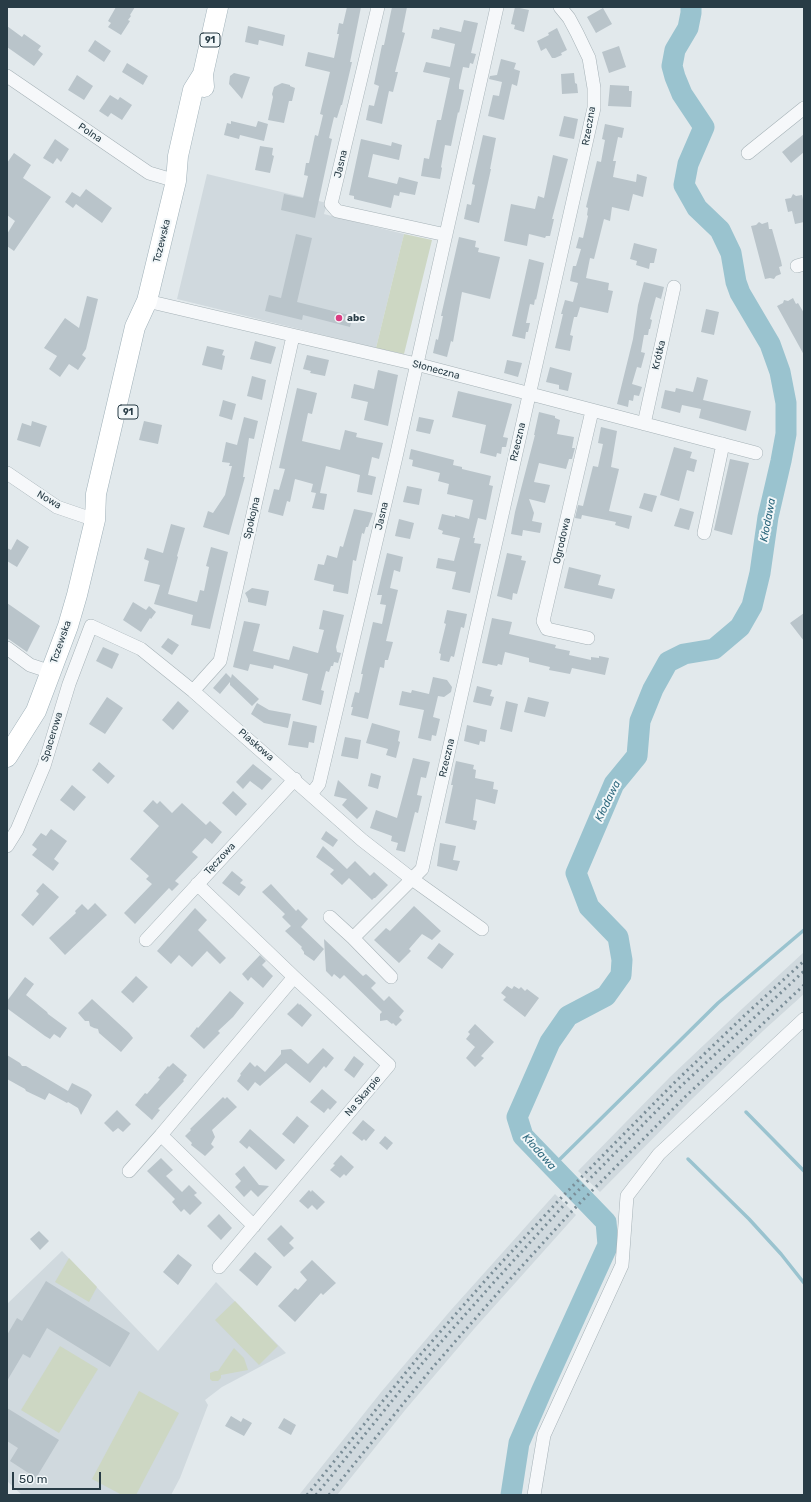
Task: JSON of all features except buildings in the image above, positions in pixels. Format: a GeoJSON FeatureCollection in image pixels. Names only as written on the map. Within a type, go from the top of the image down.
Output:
{"type":"FeatureCollection","features":[{"type":"Feature","properties":{"kind":"main road","name":"Tczewska"},"geometry":{"type":"LineString","coordinates":[[7,757],[36,711],[77,595],[95,520],[108,497],[148,329],[147,301],[176,181],[178,156],[193,90],[203,74],[218,7]]}},
{"type":"Feature","properties":{"kind":"street","name":"Jasna"},"geometry":{"type":"LineString","coordinates":[[378,7],[331,204],[337,211],[446,235]]}},
{"type":"Feature","properties":{"kind":"street","name":"Jasna"},"geometry":{"type":"LineString","coordinates":[[311,794],[319,784],[396,457],[497,7]]}},
{"type":"Feature","properties":{"kind":"street","name":"Rzeczna"},"geometry":{"type":"LineString","coordinates":[[412,879],[422,869],[594,108],[594,88],[589,58],[569,18],[560,7]]}},
{"type":"Feature","properties":{"kind":"street","name":"Polna"},"geometry":{"type":"LineString","coordinates":[[7,76],[149,173],[176,181]]}},
{"type":"Feature","properties":{"kind":"street"},"geometry":{"type":"LineString","coordinates":[[748,153],[804,108]]}},
{"type":"Feature","properties":{"kind":"street","name":"Krótka"},"geometry":{"type":"LineString","coordinates":[[644,424],[674,287]]}},
{"type":"Feature","properties":{"kind":"street","name":"Słoneczna"},"geometry":{"type":"LineString","coordinates":[[147,301],[416,364],[529,395],[756,453]]}},
{"type":"Feature","properties":{"kind":"street","name":"Spokojna"},"geometry":{"type":"LineString","coordinates":[[193,691],[220,661],[293,336]]}},
{"type":"Feature","properties":{"kind":"street","name":"Ogrodowa"},"geometry":{"type":"LineString","coordinates":[[588,638],[547,629],[543,621],[592,411]]}},
{"type":"Feature","properties":{"kind":"street"},"geometry":{"type":"LineString","coordinates":[[704,533],[723,444]]}},
{"type":"Feature","properties":{"kind":"street","name":"Nowa"},"geometry":{"type":"LineString","coordinates":[[7,474],[57,507],[95,520]]}},
{"type":"Feature","properties":{"kind":"street","name":"Piaskowa"},"geometry":{"type":"LineString","coordinates":[[91,626],[141,649],[193,691],[295,779],[362,840],[412,879],[482,929]]}},
{"type":"Feature","properties":{"kind":"street","name":"Spacerowa"},"geometry":{"type":"LineString","coordinates":[[7,846],[17,830],[44,766],[69,684],[91,626]]}},
{"type":"Feature","properties":{"kind":"street"},"geometry":{"type":"LineString","coordinates":[[7,648],[30,665],[51,672]]}},
{"type":"Feature","properties":{"kind":"street","name":"Tęczowa"},"geometry":{"type":"LineString","coordinates":[[146,940],[295,779]]}},
{"type":"Feature","properties":{"kind":"street"},"geometry":{"type":"LineString","coordinates":[[353,938],[412,879]]}},
{"type":"Feature","properties":{"kind":"street","name":"Na Skarpie"},"geometry":{"type":"LineString","coordinates":[[197,884],[294,977],[390,1065],[218,1267]]}},
{"type":"Feature","properties":{"kind":"street"},"geometry":{"type":"LineString","coordinates":[[330,917],[391,977]]}},
{"type":"Feature","properties":{"kind":"street"},"geometry":{"type":"LineString","coordinates":[[129,1171],[161,1136],[294,977]]}},
{"type":"Feature","properties":{"kind":"street"},"geometry":{"type":"LineString","coordinates":[[534,1495],[544,1435],[622,1265],[627,1196],[659,1154],[804,1019]]}},
{"type":"Feature","properties":{"kind":"street"},"geometry":{"type":"LineString","coordinates":[[161,1136],[254,1226]]}},
{"type":"Feature","properties":{"kind":"shaded area"},"geometry":{"type":"Polygon","coordinates":[[[207,174],[327,203],[324,214],[404,234],[376,348],[177,299],[207,174]]]}},
{"type":"Feature","properties":{"kind":"shaded area"},"geometry":{"type":"Polygon","coordinates":[[[804,952],[804,994],[692,1099],[600,1192],[578,1171],[670,1077],[804,952]]]}},
{"type":"Feature","properties":{"kind":"shaded area"},"geometry":{"type":"Polygon","coordinates":[[[555,1194],[576,1215],[474,1329],[406,1409],[337,1495],[299,1495],[382,1391],[451,1310],[555,1194]]]}},
{"type":"Feature","properties":{"kind":"shaded area"},"geometry":{"type":"Polygon","coordinates":[[[62,1251],[158,1351],[216,1282],[286,1353],[222,1387],[205,1400],[208,1405],[180,1478],[171,1495],[22,1495],[7,1481],[7,1304],[62,1251]]]}},
{"type":"Feature","properties":{"kind":"green space"},"geometry":{"type":"Polygon","coordinates":[[[404,234],[432,240],[404,354],[376,348],[404,234]]]}},
{"type":"Feature","properties":{"kind":"green space"},"geometry":{"type":"Polygon","coordinates":[[[69,1258],[97,1287],[89,1302],[55,1282],[69,1258]]]}},
{"type":"Feature","properties":{"kind":"green space"},"geometry":{"type":"Polygon","coordinates":[[[235,1301],[278,1346],[259,1365],[215,1320],[235,1301]]]}},
{"type":"Feature","properties":{"kind":"green space"},"geometry":{"type":"Polygon","coordinates":[[[60,1346],[98,1369],[59,1433],[21,1410],[60,1346]]]}},
{"type":"Feature","properties":{"kind":"green space"},"geometry":{"type":"Polygon","coordinates":[[[234,1348],[244,1358],[248,1370],[221,1375],[221,1378],[218,1381],[212,1381],[210,1379],[210,1373],[218,1371],[234,1348]]]}},
{"type":"Feature","properties":{"kind":"green space"},"geometry":{"type":"Polygon","coordinates":[[[139,1391],[179,1413],[136,1495],[122,1495],[92,1479],[139,1391]]]}},
{"type":"Feature","properties":{"kind":"waterway","name":"Kłodawa"},"geometry":{"type":"LineString","coordinates":[[511,1495],[519,1443],[608,1245],[606,1222],[523,1136],[517,1117],[550,1042],[568,1016],[606,996],[621,975],[622,960],[618,937],[589,907],[576,873],[614,784],[637,756],[640,721],[653,689],[668,662],[684,654],[714,649],[740,627],[752,606],[760,573],[768,517],[786,434],[786,403],[780,372],[770,344],[740,293],[736,282],[731,253],[720,230],[697,208],[684,185],[688,164],[704,127],[682,94],[672,66],[675,50],[688,28],[691,7]]}},
{"type":"Feature","properties":{"kind":"waterway"},"geometry":{"type":"LineString","coordinates":[[552,1167],[718,1003],[804,930]]}},
{"type":"Feature","properties":{"kind":"waterway"},"geometry":{"type":"LineString","coordinates":[[746,1112],[804,1171]]}},
{"type":"Feature","properties":{"kind":"waterway"},"geometry":{"type":"LineString","coordinates":[[688,1159],[749,1219],[781,1254],[804,1283]]}},
{"type":"Feature","properties":{"kind":"railway"},"geometry":{"type":"LineString","coordinates":[[307,1495],[420,1355],[490,1275],[560,1199],[673,1084],[804,961]]}},
{"type":"Feature","properties":{"kind":"railway"},"geometry":{"type":"LineString","coordinates":[[316,1495],[425,1360],[565,1204],[678,1089],[804,971]]}},
{"type":"Feature","properties":{"kind":"railway"},"geometry":{"type":"LineString","coordinates":[[329,1495],[433,1367],[572,1211],[686,1096],[804,985]]}},
{"type":"Feature","properties":{"kind":"place","name":"abc"},"geometry":{"type":"Point","coordinates":[339,318]}}]}
